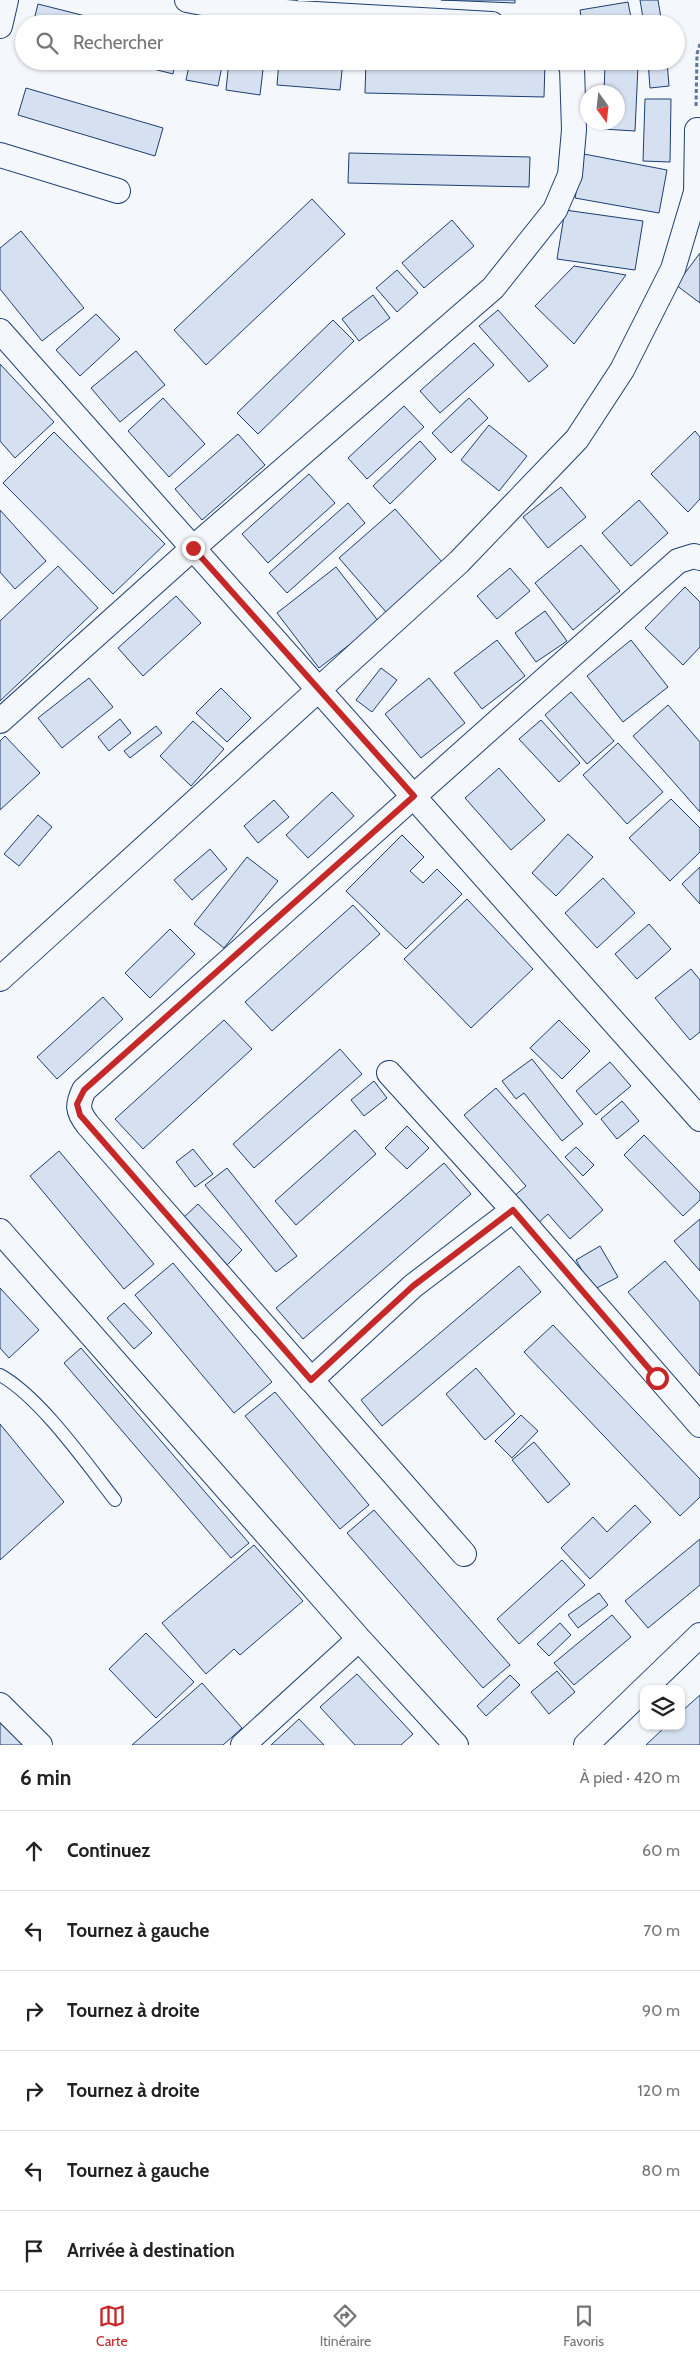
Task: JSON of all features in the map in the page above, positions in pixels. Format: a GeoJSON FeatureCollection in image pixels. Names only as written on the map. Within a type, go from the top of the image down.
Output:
{"type":"FeatureCollection","features":[{"type":"Feature","properties":{"kind":"street"},"geometry":{"type":"LineString","coordinates":[[0,26],[6,0]]}},
{"type":"Feature","properties":{"kind":"street"},"geometry":{"type":"LineString","coordinates":[[187,0],[218,6],[332,15]]}},
{"type":"Feature","properties":{"kind":"street"},"geometry":{"type":"LineString","coordinates":[[0,721],[193,548],[493,288],[555,210],[570,175],[574,130],[572,70]]}},
{"type":"Feature","properties":{"kind":"street"},"geometry":{"type":"LineString","coordinates":[[0,979],[459,562],[577,439],[622,370],[673,270],[696,192],[697,130]]}},
{"type":"Feature","properties":{"kind":"street"},"geometry":{"type":"LineString","coordinates":[[0,156],[118,191]]}},
{"type":"Feature","properties":{"kind":"street"},"geometry":{"type":"LineString","coordinates":[[0,331],[700,1119]]}},
{"type":"Feature","properties":{"kind":"street"},"geometry":{"type":"LineString","coordinates":[[464,1554],[88,1125],[80,1115],[77,1104],[84,1090],[678,562],[694,556],[700,558]]}},
{"type":"Feature","properties":{"kind":"street"},"geometry":{"type":"LineString","coordinates":[[389,1073],[513,1210],[700,1425]]}},
{"type":"Feature","properties":{"kind":"street"},"geometry":{"type":"LineString","coordinates":[[311,1380],[413,1286],[513,1210]]}},
{"type":"Feature","properties":{"kind":"street"},"geometry":{"type":"LineString","coordinates":[[2,1239],[456,1745]]}},
{"type":"Feature","properties":{"kind":"street"},"geometry":{"type":"LineString","coordinates":[[243,1745],[360,1639]]}},
{"type":"Feature","properties":{"kind":"street"},"geometry":{"type":"LineString","coordinates":[[586,1745],[696,1648]]}},
{"type":"Feature","properties":{"kind":"street"},"geometry":{"type":"LineString","coordinates":[[0,1705],[40,1745]]}},
{"type":"Feature","properties":{"kind":"lane"},"geometry":{"type":"LineString","coordinates":[[0,1374],[30,1398],[67,1439],[115,1500]]}},
{"type":"Feature","properties":{"kind":"path"},"geometry":{"type":"LineString","coordinates":[[697,130],[696,84],[700,44]]}},
{"type":"Feature","properties":{"kind":"building"},"geometry":{"type":"Polygon","coordinates":[[[441,0],[515,0],[515,3],[441,0]]]}},
{"type":"Feature","properties":{"kind":"building"},"geometry":{"type":"Polygon","coordinates":[[[640,0],[658,0],[660,15],[642,15],[640,0]]]}},
{"type":"Feature","properties":{"kind":"building"},"geometry":{"type":"Polygon","coordinates":[[[628,2],[630,15],[581,15],[580,10],[628,2]]]}},
{"type":"Feature","properties":{"kind":"building"},"geometry":{"type":"Polygon","coordinates":[[[38,4],[81,15],[35,15],[38,4]]]}},
{"type":"Feature","properties":{"kind":"building"},"geometry":{"type":"Polygon","coordinates":[[[157,70],[174,70],[173,74],[157,70]]]}},
{"type":"Feature","properties":{"kind":"building"},"geometry":{"type":"Polygon","coordinates":[[[188,70],[221,70],[218,86],[186,80],[188,70]]]}},
{"type":"Feature","properties":{"kind":"building"},"geometry":{"type":"Polygon","coordinates":[[[228,70],[263,70],[260,95],[226,90],[228,70]]]}},
{"type":"Feature","properties":{"kind":"building"},"geometry":{"type":"Polygon","coordinates":[[[278,70],[342,70],[340,90],[277,85],[278,70]]]}},
{"type":"Feature","properties":{"kind":"building"},"geometry":{"type":"Polygon","coordinates":[[[366,70],[545,70],[544,97],[365,93],[366,70]]]}},
{"type":"Feature","properties":{"kind":"building"},"geometry":{"type":"Polygon","coordinates":[[[605,70],[638,70],[635,131],[618,130],[625,130],[625,85],[604,85],[605,70]]]}},
{"type":"Feature","properties":{"kind":"building"},"geometry":{"type":"Polygon","coordinates":[[[649,70],[668,70],[669,86],[650,88],[649,70]]]}},
{"type":"Feature","properties":{"kind":"building"},"geometry":{"type":"Polygon","coordinates":[[[26,88],[163,128],[155,156],[18,115],[26,88]]]}},
{"type":"Feature","properties":{"kind":"building"},"geometry":{"type":"Polygon","coordinates":[[[645,99],[671,99],[670,162],[643,161],[645,99]]]}},
{"type":"Feature","properties":{"kind":"building"},"geometry":{"type":"Polygon","coordinates":[[[349,153],[530,157],[529,187],[348,183],[349,153]]]}},
{"type":"Feature","properties":{"kind":"building"},"geometry":{"type":"Polygon","coordinates":[[[584,154],[667,170],[659,213],[575,198],[584,154]]]}},
{"type":"Feature","properties":{"kind":"building"},"geometry":{"type":"Polygon","coordinates":[[[312,199],[345,234],[206,365],[174,330],[312,199]]]}},
{"type":"Feature","properties":{"kind":"building"},"geometry":{"type":"Polygon","coordinates":[[[565,210],[643,221],[635,270],[557,259],[565,210]]]}},
{"type":"Feature","properties":{"kind":"building"},"geometry":{"type":"Polygon","coordinates":[[[452,220],[474,246],[424,288],[402,263],[452,220]]]}},
{"type":"Feature","properties":{"kind":"building"},"geometry":{"type":"Polygon","coordinates":[[[21,231],[84,308],[42,341],[0,289],[0,248],[21,231]]]}},
{"type":"Feature","properties":{"kind":"building"},"geometry":{"type":"Polygon","coordinates":[[[700,253],[700,303],[676,285],[700,253]]]}},
{"type":"Feature","properties":{"kind":"building"},"geometry":{"type":"Polygon","coordinates":[[[574,266],[626,275],[574,344],[535,306],[574,266]]]}},
{"type":"Feature","properties":{"kind":"building"},"geometry":{"type":"Polygon","coordinates":[[[397,270],[418,293],[397,312],[376,288],[397,270]]]}},
{"type":"Feature","properties":{"kind":"building"},"geometry":{"type":"Polygon","coordinates":[[[373,295],[390,318],[359,341],[342,319],[373,295]]]}},
{"type":"Feature","properties":{"kind":"building"},"geometry":{"type":"Polygon","coordinates":[[[498,310],[548,366],[529,382],[479,326],[498,310]]]}},
{"type":"Feature","properties":{"kind":"building"},"geometry":{"type":"Polygon","coordinates":[[[96,314],[120,339],[80,376],[56,350],[96,314]]]}},
{"type":"Feature","properties":{"kind":"building"},"geometry":{"type":"Polygon","coordinates":[[[333,320],[354,341],[258,434],[237,413],[333,320]]]}},
{"type":"Feature","properties":{"kind":"building"},"geometry":{"type":"Polygon","coordinates":[[[474,343],[494,365],[440,413],[420,391],[474,343]]]}},
{"type":"Feature","properties":{"kind":"building"},"geometry":{"type":"Polygon","coordinates":[[[136,351],[165,385],[120,422],[91,388],[136,351]]]}},
{"type":"Feature","properties":{"kind":"building"},"geometry":{"type":"Polygon","coordinates":[[[0,364],[54,422],[15,458],[0,441],[0,364]]]}},
{"type":"Feature","properties":{"kind":"building"},"geometry":{"type":"Polygon","coordinates":[[[163,398],[205,444],[169,477],[128,431],[163,398]]]}},
{"type":"Feature","properties":{"kind":"building"},"geometry":{"type":"Polygon","coordinates":[[[469,398],[488,418],[451,453],[432,433],[469,398]]]}},
{"type":"Feature","properties":{"kind":"building"},"geometry":{"type":"Polygon","coordinates":[[[404,406],[424,427],[367,479],[348,458],[404,406]]]}},
{"type":"Feature","properties":{"kind":"building"},"geometry":{"type":"Polygon","coordinates":[[[489,425],[527,456],[499,491],[461,460],[489,425]]]}},
{"type":"Feature","properties":{"kind":"building"},"geometry":{"type":"Polygon","coordinates":[[[695,431],[700,437],[700,499],[688,512],[651,474],[695,431]]]}},
{"type":"Feature","properties":{"kind":"building"},"geometry":{"type":"Polygon","coordinates":[[[54,432],[165,544],[113,594],[3,483],[54,432]]]}},
{"type":"Feature","properties":{"kind":"building"},"geometry":{"type":"Polygon","coordinates":[[[238,434],[265,465],[202,520],[175,489],[238,434]]]}},
{"type":"Feature","properties":{"kind":"building"},"geometry":{"type":"Polygon","coordinates":[[[420,441],[436,459],[390,504],[373,486],[420,441]]]}},
{"type":"Feature","properties":{"kind":"building"},"geometry":{"type":"Polygon","coordinates":[[[309,474],[335,503],[268,563],[242,534],[309,474]]]}},
{"type":"Feature","properties":{"kind":"building"},"geometry":{"type":"Polygon","coordinates":[[[561,487],[586,517],[548,548],[523,517],[561,487]]]}},
{"type":"Feature","properties":{"kind":"building"},"geometry":{"type":"Polygon","coordinates":[[[639,500],[668,533],[631,566],[602,533],[639,500]]]}},
{"type":"Feature","properties":{"kind":"building"},"geometry":{"type":"Polygon","coordinates":[[[348,503],[365,523],[287,593],[269,573],[348,503]]]}},
{"type":"Feature","properties":{"kind":"building"},"geometry":{"type":"Polygon","coordinates":[[[395,509],[443,563],[386,612],[339,558],[395,509]]]}},
{"type":"Feature","properties":{"kind":"building"},"geometry":{"type":"Polygon","coordinates":[[[0,510],[46,561],[15,589],[0,572],[0,510]]]}},
{"type":"Feature","properties":{"kind":"building"},"geometry":{"type":"Polygon","coordinates":[[[581,545],[620,591],[573,630],[535,583],[581,545]]]}},
{"type":"Feature","properties":{"kind":"building"},"geometry":{"type":"Polygon","coordinates":[[[58,566],[98,608],[0,701],[0,621],[58,566]]]}},
{"type":"Feature","properties":{"kind":"building"},"geometry":{"type":"Polygon","coordinates":[[[336,567],[379,622],[319,668],[277,613],[336,567]]]}},
{"type":"Feature","properties":{"kind":"building"},"geometry":{"type":"Polygon","coordinates":[[[510,568],[530,591],[497,619],[477,596],[510,568]]]}},
{"type":"Feature","properties":{"kind":"building"},"geometry":{"type":"Polygon","coordinates":[[[685,587],[700,602],[700,647],[683,665],[645,628],[685,587]]]}},
{"type":"Feature","properties":{"kind":"building"},"geometry":{"type":"Polygon","coordinates":[[[176,596],[201,623],[143,676],[118,648],[176,596]]]}},
{"type":"Feature","properties":{"kind":"building"},"geometry":{"type":"Polygon","coordinates":[[[545,611],[567,641],[536,662],[515,633],[545,611]]]}},
{"type":"Feature","properties":{"kind":"building"},"geometry":{"type":"Polygon","coordinates":[[[497,640],[525,676],[482,709],[454,673],[497,640]]]}},
{"type":"Feature","properties":{"kind":"building"},"geometry":{"type":"Polygon","coordinates":[[[631,640],[668,687],[623,722],[587,676],[631,640]]]}},
{"type":"Feature","properties":{"kind":"building"},"geometry":{"type":"Polygon","coordinates":[[[381,668],[397,680],[372,712],[356,700],[381,668]]]}},
{"type":"Feature","properties":{"kind":"building"},"geometry":{"type":"Polygon","coordinates":[[[89,678],[113,707],[62,748],[38,718],[89,678]]]}},
{"type":"Feature","properties":{"kind":"building"},"geometry":{"type":"Polygon","coordinates":[[[429,678],[465,723],[421,758],[385,714],[429,678]]]}},
{"type":"Feature","properties":{"kind":"building"},"geometry":{"type":"Polygon","coordinates":[[[221,688],[251,718],[227,742],[196,713],[221,688]]]}},
{"type":"Feature","properties":{"kind":"building"},"geometry":{"type":"Polygon","coordinates":[[[571,692],[614,741],[587,764],[545,715],[571,692]]]}},
{"type":"Feature","properties":{"kind":"building"},"geometry":{"type":"Polygon","coordinates":[[[668,705],[700,742],[700,812],[633,736],[668,705]]]}},
{"type":"Feature","properties":{"kind":"building"},"geometry":{"type":"Polygon","coordinates":[[[120,719],[131,733],[109,751],[98,737],[120,719]]]}},
{"type":"Feature","properties":{"kind":"building"},"geometry":{"type":"Polygon","coordinates":[[[541,720],[580,763],[559,782],[519,739],[541,720]]]}},
{"type":"Feature","properties":{"kind":"building"},"geometry":{"type":"Polygon","coordinates":[[[193,721],[224,749],[191,786],[160,756],[193,721]]]}},
{"type":"Feature","properties":{"kind":"building"},"geometry":{"type":"Polygon","coordinates":[[[156,726],[162,733],[130,758],[124,751],[156,726]]]}},
{"type":"Feature","properties":{"kind":"building"},"geometry":{"type":"Polygon","coordinates":[[[5,736],[40,773],[0,810],[0,741],[5,736]]]}},
{"type":"Feature","properties":{"kind":"building"},"geometry":{"type":"Polygon","coordinates":[[[618,743],[663,792],[627,824],[583,775],[618,743]]]}},
{"type":"Feature","properties":{"kind":"building"},"geometry":{"type":"Polygon","coordinates":[[[499,768],[545,820],[511,850],[465,798],[499,768]]]}},
{"type":"Feature","properties":{"kind":"building"},"geometry":{"type":"Polygon","coordinates":[[[332,792],[354,816],[308,858],[286,835],[332,792]]]}},
{"type":"Feature","properties":{"kind":"building"},"geometry":{"type":"Polygon","coordinates":[[[671,799],[700,828],[700,852],[670,881],[629,838],[671,799]]]}},
{"type":"Feature","properties":{"kind":"building"},"geometry":{"type":"Polygon","coordinates":[[[274,800],[289,817],[258,843],[244,826],[274,800]]]}},
{"type":"Feature","properties":{"kind":"building"},"geometry":{"type":"Polygon","coordinates":[[[38,815],[52,827],[19,866],[4,854],[38,815]]]}},
{"type":"Feature","properties":{"kind":"building"},"geometry":{"type":"Polygon","coordinates":[[[568,834],[593,857],[556,896],[532,873],[568,834]]]}},
{"type":"Feature","properties":{"kind":"building"},"geometry":{"type":"Polygon","coordinates":[[[402,835],[424,857],[410,871],[423,883],[437,869],[462,894],[406,949],[346,891],[402,835]]]}},
{"type":"Feature","properties":{"kind":"building"},"geometry":{"type":"Polygon","coordinates":[[[210,849],[227,869],[192,900],[174,880],[210,849]]]}},
{"type":"Feature","properties":{"kind":"building"},"geometry":{"type":"Polygon","coordinates":[[[247,857],[278,881],[224,948],[194,924],[247,857]]]}},
{"type":"Feature","properties":{"kind":"building"},"geometry":{"type":"Polygon","coordinates":[[[700,867],[700,904],[682,884],[700,867]]]}},
{"type":"Feature","properties":{"kind":"building"},"geometry":{"type":"Polygon","coordinates":[[[603,878],[635,913],[597,948],[565,913],[603,878]]]}},
{"type":"Feature","properties":{"kind":"building"},"geometry":{"type":"Polygon","coordinates":[[[467,899],[533,969],[471,1028],[404,959],[467,899]]]}},
{"type":"Feature","properties":{"kind":"building"},"geometry":{"type":"Polygon","coordinates":[[[353,905],[380,934],[272,1031],[245,1002],[353,905]]]}},
{"type":"Feature","properties":{"kind":"building"},"geometry":{"type":"Polygon","coordinates":[[[649,924],[671,949],[637,979],[615,954],[649,924]]]}},
{"type":"Feature","properties":{"kind":"building"},"geometry":{"type":"Polygon","coordinates":[[[170,929],[195,954],[150,998],[125,973],[170,929]]]}},
{"type":"Feature","properties":{"kind":"building"},"geometry":{"type":"Polygon","coordinates":[[[691,969],[700,980],[700,1032],[690,1040],[655,998],[691,969]]]}},
{"type":"Feature","properties":{"kind":"building"},"geometry":{"type":"Polygon","coordinates":[[[103,997],[123,1019],[57,1079],[37,1057],[103,997]]]}},
{"type":"Feature","properties":{"kind":"building"},"geometry":{"type":"Polygon","coordinates":[[[224,1020],[252,1049],[143,1149],[115,1119],[224,1020]]]}},
{"type":"Feature","properties":{"kind":"building"},"geometry":{"type":"Polygon","coordinates":[[[559,1020],[590,1051],[562,1079],[530,1048],[559,1020]]]}},
{"type":"Feature","properties":{"kind":"building"},"geometry":{"type":"Polygon","coordinates":[[[340,1049],[362,1074],[254,1168],[233,1144],[340,1049]]]}},
{"type":"Feature","properties":{"kind":"building"},"geometry":{"type":"Polygon","coordinates":[[[532,1059],[583,1124],[562,1141],[524,1093],[516,1099],[502,1081],[532,1059]]]}},
{"type":"Feature","properties":{"kind":"building"},"geometry":{"type":"Polygon","coordinates":[[[610,1062],[631,1086],[596,1115],[576,1091],[610,1062]]]}},
{"type":"Feature","properties":{"kind":"building"},"geometry":{"type":"Polygon","coordinates":[[[374,1081],[387,1098],[364,1116],[351,1100],[374,1081]]]}},
{"type":"Feature","properties":{"kind":"building"},"geometry":{"type":"Polygon","coordinates":[[[496,1088],[603,1210],[570,1239],[548,1214],[537,1224],[513,1197],[526,1186],[464,1115],[496,1088]]]}},
{"type":"Feature","properties":{"kind":"building"},"geometry":{"type":"Polygon","coordinates":[[[622,1101],[639,1121],[617,1139],[601,1119],[622,1101]]]}},
{"type":"Feature","properties":{"kind":"building"},"geometry":{"type":"Polygon","coordinates":[[[407,1126],[429,1148],[407,1169],[385,1148],[407,1126]]]}},
{"type":"Feature","properties":{"kind":"building"},"geometry":{"type":"Polygon","coordinates":[[[355,1130],[376,1154],[296,1225],[275,1201],[355,1130]]]}},
{"type":"Feature","properties":{"kind":"building"},"geometry":{"type":"Polygon","coordinates":[[[644,1135],[700,1193],[700,1200],[683,1216],[624,1155],[644,1135]]]}},
{"type":"Feature","properties":{"kind":"building"},"geometry":{"type":"Polygon","coordinates":[[[576,1147],[594,1165],[583,1176],[565,1157],[576,1147]]]}},
{"type":"Feature","properties":{"kind":"building"},"geometry":{"type":"Polygon","coordinates":[[[193,1149],[213,1174],[195,1187],[176,1162],[193,1149]]]}},
{"type":"Feature","properties":{"kind":"building"},"geometry":{"type":"Polygon","coordinates":[[[59,1151],[154,1264],[124,1289],[30,1176],[59,1151]]]}},
{"type":"Feature","properties":{"kind":"building"},"geometry":{"type":"Polygon","coordinates":[[[444,1163],[471,1194],[303,1339],[276,1308],[444,1163]]]}},
{"type":"Feature","properties":{"kind":"building"},"geometry":{"type":"Polygon","coordinates":[[[227,1168],[297,1256],[276,1272],[205,1185],[227,1168]]]}},
{"type":"Feature","properties":{"kind":"building"},"geometry":{"type":"Polygon","coordinates":[[[198,1204],[242,1250],[227,1265],[183,1218],[198,1204]]]}},
{"type":"Feature","properties":{"kind":"building"},"geometry":{"type":"Polygon","coordinates":[[[700,1219],[700,1271],[674,1241],[700,1219]]]}},
{"type":"Feature","properties":{"kind":"building"},"geometry":{"type":"Polygon","coordinates":[[[600,1246],[618,1277],[593,1290],[576,1260],[600,1246]]]}},
{"type":"Feature","properties":{"kind":"building"},"geometry":{"type":"Polygon","coordinates":[[[665,1261],[700,1302],[700,1376],[628,1292],[665,1261]]]}},
{"type":"Feature","properties":{"kind":"building"},"geometry":{"type":"Polygon","coordinates":[[[173,1263],[272,1382],[234,1413],[135,1295],[173,1263]]]}},
{"type":"Feature","properties":{"kind":"building"},"geometry":{"type":"Polygon","coordinates":[[[519,1266],[541,1292],[382,1426],[361,1400],[519,1266]]]}},
{"type":"Feature","properties":{"kind":"building"},"geometry":{"type":"Polygon","coordinates":[[[0,1288],[39,1330],[9,1358],[0,1348],[0,1288]]]}},
{"type":"Feature","properties":{"kind":"building"},"geometry":{"type":"Polygon","coordinates":[[[124,1303],[152,1333],[134,1349],[107,1318],[124,1303]]]}},
{"type":"Feature","properties":{"kind":"building"},"geometry":{"type":"Polygon","coordinates":[[[553,1325],[700,1479],[700,1497],[680,1516],[524,1352],[553,1325]]]}},
{"type":"Feature","properties":{"kind":"building"},"geometry":{"type":"Polygon","coordinates":[[[81,1348],[249,1543],[231,1558],[64,1363],[81,1348]]]}},
{"type":"Feature","properties":{"kind":"building"},"geometry":{"type":"Polygon","coordinates":[[[476,1368],[515,1414],[485,1440],[446,1394],[476,1368]]]}},
{"type":"Feature","properties":{"kind":"building"},"geometry":{"type":"Polygon","coordinates":[[[275,1392],[369,1505],[340,1529],[245,1416],[275,1392]]]}},
{"type":"Feature","properties":{"kind":"building"},"geometry":{"type":"Polygon","coordinates":[[[521,1415],[538,1431],[512,1458],[495,1441],[521,1415]]]}},
{"type":"Feature","properties":{"kind":"building"},"geometry":{"type":"Polygon","coordinates":[[[0,1424],[64,1502],[0,1560],[0,1424]]]}},
{"type":"Feature","properties":{"kind":"building"},"geometry":{"type":"Polygon","coordinates":[[[534,1442],[570,1484],[548,1503],[512,1460],[534,1442]]]}},
{"type":"Feature","properties":{"kind":"building"},"geometry":{"type":"Polygon","coordinates":[[[635,1505],[651,1522],[590,1579],[561,1548],[593,1517],[607,1532],[635,1505]]]}},
{"type":"Feature","properties":{"kind":"building"},"geometry":{"type":"Polygon","coordinates":[[[374,1510],[510,1665],[483,1688],[347,1533],[374,1510]]]}},
{"type":"Feature","properties":{"kind":"building"},"geometry":{"type":"Polygon","coordinates":[[[700,1539],[700,1585],[648,1628],[625,1601],[700,1539]]]}},
{"type":"Feature","properties":{"kind":"building"},"geometry":{"type":"Polygon","coordinates":[[[254,1545],[303,1601],[240,1655],[234,1649],[206,1674],[162,1623],[254,1545]]]}},
{"type":"Feature","properties":{"kind":"building"},"geometry":{"type":"Polygon","coordinates":[[[562,1560],[585,1585],[519,1644],[497,1619],[562,1560]]]}},
{"type":"Feature","properties":{"kind":"building"},"geometry":{"type":"Polygon","coordinates":[[[599,1593],[608,1605],[578,1628],[568,1615],[599,1593]]]}},
{"type":"Feature","properties":{"kind":"building"},"geometry":{"type":"Polygon","coordinates":[[[612,1615],[631,1637],[574,1685],[554,1663],[612,1615]]]}},
{"type":"Feature","properties":{"kind":"building"},"geometry":{"type":"Polygon","coordinates":[[[560,1623],[571,1635],[549,1656],[537,1644],[560,1623]]]}},
{"type":"Feature","properties":{"kind":"building"},"geometry":{"type":"Polygon","coordinates":[[[146,1633],[194,1682],[156,1718],[109,1669],[146,1633]]]}},
{"type":"Feature","properties":{"kind":"building"},"geometry":{"type":"Polygon","coordinates":[[[557,1671],[575,1692],[549,1714],[531,1692],[557,1671]]]}},
{"type":"Feature","properties":{"kind":"building"},"geometry":{"type":"Polygon","coordinates":[[[357,1674],[413,1734],[401,1745],[355,1745],[320,1707],[357,1674]]]}},
{"type":"Feature","properties":{"kind":"building"},"geometry":{"type":"Polygon","coordinates":[[[510,1675],[520,1685],[486,1716],[477,1706],[510,1675]]]}},
{"type":"Feature","properties":{"kind":"building"},"geometry":{"type":"Polygon","coordinates":[[[202,1683],[242,1728],[223,1745],[132,1745],[202,1683]]]}},
{"type":"Feature","properties":{"kind":"building"},"geometry":{"type":"Polygon","coordinates":[[[700,1695],[700,1745],[646,1745],[662,1730],[685,1730],[685,1708],[700,1695]]]}},
{"type":"Feature","properties":{"kind":"building"},"geometry":{"type":"Polygon","coordinates":[[[0,1714],[25,1742],[22,1745],[0,1745],[0,1714]]]}},
{"type":"Feature","properties":{"kind":"building"},"geometry":{"type":"Polygon","coordinates":[[[299,1719],[324,1745],[271,1745],[299,1719]]]}},
{"type":"Feature","properties":{"kind":"route"},"geometry":{"type":"LineString","coordinates":[[193,548],[414,796],[84,1090],[77,1104],[80,1115],[311,1380],[413,1286],[513,1210],[657,1378]]}}]}
